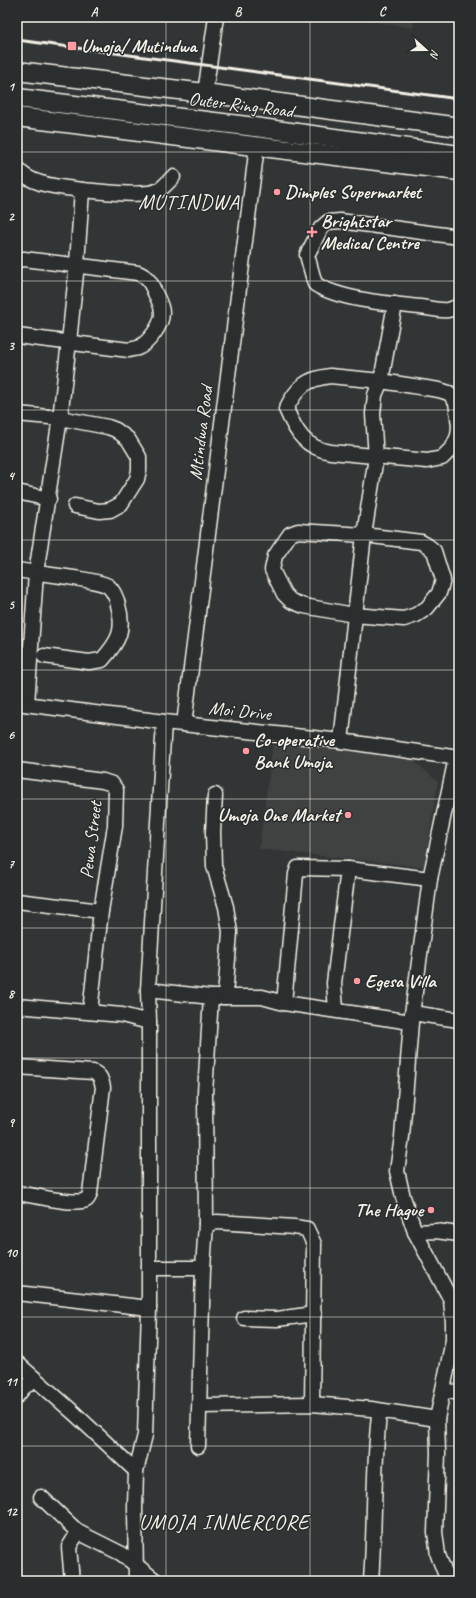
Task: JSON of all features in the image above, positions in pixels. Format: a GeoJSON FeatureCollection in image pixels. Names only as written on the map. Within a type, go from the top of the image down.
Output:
{"type":"FeatureCollection","features":[{"type":"Feature","properties":{"kind":"main road","name":"Outer Ring Road"},"geometry":{"type":"LineString","coordinates":[[17,71],[205,93],[459,128]]}},
{"type":"Feature","properties":{"kind":"main road","name":"Outer Ring Road"},"geometry":{"type":"LineString","coordinates":[[17,98],[255,127],[459,155]]}},
{"type":"Feature","properties":{"kind":"main road"},"geometry":{"type":"LineString","coordinates":[[17,117],[459,171]]}},
{"type":"Feature","properties":{"kind":"street"},"geometry":{"type":"LineString","coordinates":[[205,93],[216,17]]}},
{"type":"Feature","properties":{"kind":"street","name":"Mtindwa Road"},"geometry":{"type":"LineString","coordinates":[[184,724],[257,146]]}},
{"type":"Feature","properties":{"kind":"street"},"geometry":{"type":"LineString","coordinates":[[17,168],[25,177],[31,180],[58,187],[126,193],[152,192],[160,190],[173,177]]}},
{"type":"Feature","properties":{"kind":"street"},"geometry":{"type":"LineString","coordinates":[[22,704],[36,573],[49,499],[69,342],[77,264],[82,190]]}},
{"type":"Feature","properties":{"kind":"street"},"geometry":{"type":"LineString","coordinates":[[459,237],[340,221],[328,222],[321,228],[308,255],[315,284],[322,289],[345,296],[395,304],[447,310],[455,308],[459,305]]}},
{"type":"Feature","properties":{"kind":"street"},"geometry":{"type":"LineString","coordinates":[[17,260],[24,259],[77,264],[138,272],[150,281],[160,304],[162,314],[160,323],[148,341],[137,348],[128,350],[17,336]]}},
{"type":"Feature","properties":{"kind":"street"},"geometry":{"type":"LineString","coordinates":[[341,740],[354,615],[376,457],[373,414],[375,396],[381,381],[395,304]]}},
{"type":"Feature","properties":{"kind":"street"},"geometry":{"type":"LineString","coordinates":[[330,376],[381,381],[439,390],[449,393],[456,402],[459,426],[458,436],[453,447],[442,458],[427,461],[321,451],[311,446],[303,439],[286,409],[294,392],[317,378],[330,376]]}},
{"type":"Feature","properties":{"kind":"street"},"geometry":{"type":"LineString","coordinates":[[17,414],[60,418],[116,430],[128,439],[139,457],[139,470],[137,479],[120,504],[110,510],[99,511],[75,506]]}},
{"type":"Feature","properties":{"kind":"street"},"geometry":{"type":"LineString","coordinates":[[17,492],[49,499]]}},
{"type":"Feature","properties":{"kind":"street"},"geometry":{"type":"LineString","coordinates":[[298,530],[364,535],[421,542],[434,551],[443,580],[439,592],[427,608],[416,615],[404,619],[354,615],[304,606],[291,601],[284,594],[272,570],[275,556],[290,534],[298,530]]}},
{"type":"Feature","properties":{"kind":"street"},"geometry":{"type":"LineString","coordinates":[[17,570],[95,582],[108,586],[117,599],[122,619],[119,635],[111,650],[102,660],[89,662],[44,656]]}},
{"type":"Feature","properties":{"kind":"street","name":"Moi Drive"},"geometry":{"type":"LineString","coordinates":[[22,704],[164,722],[341,740],[457,758]]}},
{"type":"Feature","properties":{"kind":"street"},"geometry":{"type":"LineString","coordinates":[[136,1581],[136,1471],[145,1435],[149,1308],[148,990],[164,722]]}},
{"type":"Feature","properties":{"kind":"street"},"geometry":{"type":"LineString","coordinates":[[448,1581],[438,1555],[435,1532],[438,1453],[437,1419],[453,1340],[454,1322],[450,1300],[415,1232],[397,1171],[402,1137],[411,1017],[430,879],[457,758]]}},
{"type":"Feature","properties":{"kind":"street","name":"Pewa Street"},"geometry":{"type":"LineString","coordinates":[[17,770],[103,781],[112,784],[116,790],[115,826],[101,911],[90,1012]]}},
{"type":"Feature","properties":{"kind":"street"},"geometry":{"type":"LineString","coordinates":[[198,1446],[203,1268],[206,1224],[204,1093],[218,997],[230,932],[226,907],[214,866],[213,832],[215,795]]}},
{"type":"Feature","properties":{"kind":"street"},"geometry":{"type":"LineString","coordinates":[[284,1003],[296,874],[298,868],[348,869],[430,879]]}},
{"type":"Feature","properties":{"kind":"street"},"geometry":{"type":"LineString","coordinates":[[336,1010],[334,983],[348,869]]}},
{"type":"Feature","properties":{"kind":"street"},"geometry":{"type":"LineString","coordinates":[[17,901],[101,911]]}},
{"type":"Feature","properties":{"kind":"street"},"geometry":{"type":"LineString","coordinates":[[148,990],[218,997],[262,997],[284,1003],[336,1010],[459,1020]]}},
{"type":"Feature","properties":{"kind":"street"},"geometry":{"type":"LineString","coordinates":[[17,1006],[122,1015],[149,1022]]}},
{"type":"Feature","properties":{"kind":"street"},"geometry":{"type":"LineString","coordinates":[[17,1067],[93,1072],[98,1074],[101,1078],[103,1087],[90,1193],[88,1198],[83,1202],[68,1201],[17,1193]]}},
{"type":"Feature","properties":{"kind":"street"},"geometry":{"type":"LineString","coordinates":[[206,1224],[217,1222],[294,1226],[307,1229],[314,1244],[312,1404]]}},
{"type":"Feature","properties":{"kind":"street"},"geometry":{"type":"LineString","coordinates":[[415,1232],[436,1231],[459,1234]]}},
{"type":"Feature","properties":{"kind":"street"},"geometry":{"type":"LineString","coordinates":[[149,1268],[203,1268]]}},
{"type":"Feature","properties":{"kind":"street"},"geometry":{"type":"LineString","coordinates":[[17,1293],[149,1308]]}},
{"type":"Feature","properties":{"kind":"street"},"geometry":{"type":"LineString","coordinates":[[244,1318],[277,1319],[314,1314]]}},
{"type":"Feature","properties":{"kind":"street"},"geometry":{"type":"LineString","coordinates":[[17,1363],[74,1413],[136,1471]]}},
{"type":"Feature","properties":{"kind":"street"},"geometry":{"type":"LineString","coordinates":[[17,1396],[24,1387],[36,1380]]}},
{"type":"Feature","properties":{"kind":"street"},"geometry":{"type":"LineString","coordinates":[[443,1390],[459,1393]]}},
{"type":"Feature","properties":{"kind":"street"},"geometry":{"type":"LineString","coordinates":[[200,1406],[312,1404],[371,1409],[437,1419]]}},
{"type":"Feature","properties":{"kind":"street"},"geometry":{"type":"LineString","coordinates":[[372,1581],[374,1470],[379,1415],[385,1412]]}},
{"type":"Feature","properties":{"kind":"street"},"geometry":{"type":"LineString","coordinates":[[41,1497],[78,1532],[122,1554],[156,1581]]}},
{"type":"Feature","properties":{"kind":"street"},"geometry":{"type":"LineString","coordinates":[[72,1581],[69,1547],[78,1532]]}},
{"type":"Feature","properties":{"kind":"shaded area"},"geometry":{"type":"Polygon","coordinates":[[[345,17],[415,17],[413,28],[345,17]]]}},
{"type":"Feature","properties":{"kind":"shaded area","name":"Umoja One Market"},"geometry":{"type":"Polygon","coordinates":[[[273,743],[411,758],[438,782],[424,867],[259,849],[273,743]]]}},
{"type":"Feature","properties":{"kind":"railway"},"geometry":{"type":"LineString","coordinates":[[17,40],[459,99]]}},
{"type":"Feature","properties":{"kind":"place","name":"Umoja/ Mutindwa"},"geometry":{"type":"Point","coordinates":[72,46]}},
{"type":"Feature","properties":{"kind":"place","name":"Dimples Supermarket"},"geometry":{"type":"Point","coordinates":[277,192]}},
{"type":"Feature","properties":{"kind":"place","name":"Brightstar Medical Centre"},"geometry":{"type":"Point","coordinates":[312,232]}},
{"type":"Feature","properties":{"kind":"place","name":"Co-operative Bank Umoja"},"geometry":{"type":"Point","coordinates":[246,751]}},
{"type":"Feature","properties":{"kind":"place","name":"Umoja One Market"},"geometry":{"type":"Point","coordinates":[348,815]}},
{"type":"Feature","properties":{"kind":"place","name":"Egesa Villa"},"geometry":{"type":"Point","coordinates":[357,981]}},
{"type":"Feature","properties":{"kind":"place","name":"The Hague"},"geometry":{"type":"Point","coordinates":[431,1210]}},
{"type":"Feature","properties":{"kind":"district","name":"MUTINDWA"},"geometry":{"type":"Point","coordinates":[189,202]}},
{"type":"Feature","properties":{"kind":"district","name":"UMOJA INNERCORE"},"geometry":{"type":"Point","coordinates":[224,1522]}}]}
